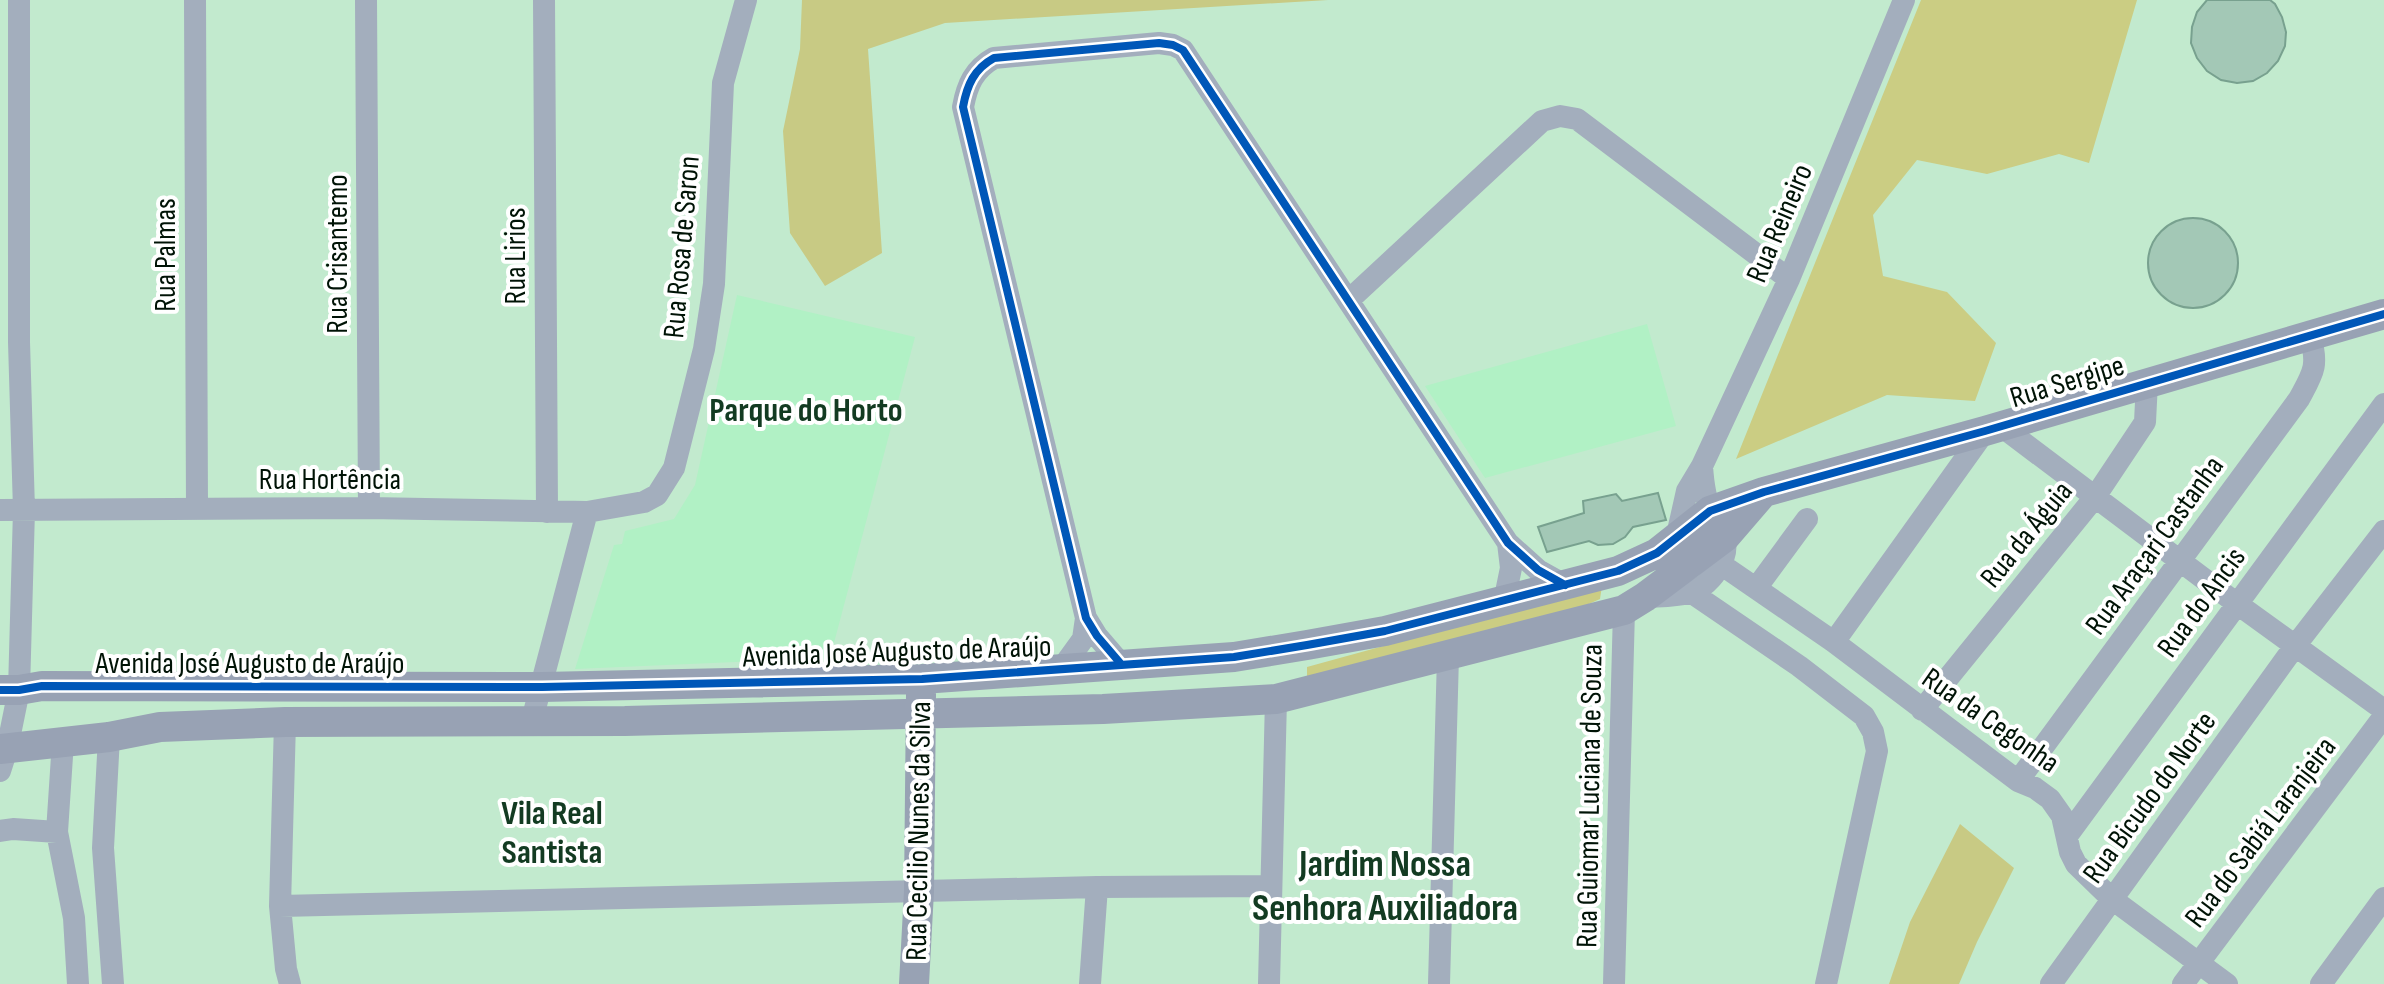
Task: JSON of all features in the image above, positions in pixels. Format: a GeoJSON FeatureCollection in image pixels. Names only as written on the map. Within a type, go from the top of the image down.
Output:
{"type":"FeatureCollection","features":[{"type":"Feature","properties":{"kind":"street"},"geometry":{"type":"LineString","coordinates":[[2,756],[24,510],[10,342],[19,0]]}},
{"type":"Feature","properties":{"kind":"street","name":"Rua Palmas"},"geometry":{"type":"LineString","coordinates":[[195,0],[197,509]]}},
{"type":"Feature","properties":{"kind":"street","name":"Rua Crisantemo"},"geometry":{"type":"LineString","coordinates":[[366,0],[369,508]]}},
{"type":"Feature","properties":{"kind":"street","name":"Rua Lirios"},"geometry":{"type":"LineString","coordinates":[[544,0],[547,512]]}},
{"type":"Feature","properties":{"kind":"street","name":"Rua Rosa de Saron"},"geometry":{"type":"LineString","coordinates":[[657,495],[674,468],[704,349],[714,284],[723,83],[746,0]]}},
{"type":"Feature","properties":{"kind":"street","name":"Rua Reineiro"},"geometry":{"type":"LineString","coordinates":[[1676,540],[1687,491],[1702,466],[1789,279],[1904,0]]}},
{"type":"Feature","properties":{"kind":"street"},"geometry":{"type":"LineString","coordinates":[[1121,664],[1086,618],[963,107],[966,88],[982,65],[994,58],[1159,43],[1183,50],[1508,543],[1538,570],[1565,585]]}},
{"type":"Feature","properties":{"kind":"street"},"geometry":{"type":"LineString","coordinates":[[1349,300],[1542,121],[1560,116],[1577,119],[1789,279]]}},
{"type":"Feature","properties":{"kind":"street","name":"Rua Sergipe"},"geometry":{"type":"LineString","coordinates":[[1764,492],[2383,315]]}},
{"type":"Feature","properties":{"kind":"street","name":"Rua Araçari Castanha"},"geometry":{"type":"LineString","coordinates":[[2018,781],[2299,399],[2315,368],[2316,354],[2310,336]]}},
{"type":"Feature","properties":{"kind":"street","name":"Rua da Águia"},"geometry":{"type":"LineString","coordinates":[[1922,710],[2095,497],[2145,422],[2147,382]]}},
{"type":"Feature","properties":{"kind":"street","name":"Rua do Ancis"},"geometry":{"type":"LineString","coordinates":[[2067,836],[2384,404]]}},
{"type":"Feature","properties":{"kind":"street"},"geometry":{"type":"LineString","coordinates":[[1834,642],[1993,429],[2095,497],[2384,710]]}},
{"type":"Feature","properties":{"kind":"street"},"geometry":{"type":"LineString","coordinates":[[1634,603],[1692,593],[1709,579],[1719,537],[1703,485],[1702,466]]}},
{"type":"Feature","properties":{"kind":"street","name":"Avenida José Augusto de Araújo"},"geometry":{"type":"LineString","coordinates":[[9,690],[42,686],[542,687],[921,693],[1103,709],[1276,699],[1448,656],[1634,603],[1719,537],[1764,492]]}},
{"type":"Feature","properties":{"kind":"street","name":"Rua Hortência"},"geometry":{"type":"LineString","coordinates":[[0,510],[369,508],[587,512],[644,502],[657,495]]}},
{"type":"Feature","properties":{"kind":"street"},"geometry":{"type":"LineString","coordinates":[[532,720],[587,512]]}},
{"type":"Feature","properties":{"kind":"street"},"geometry":{"type":"LineString","coordinates":[[1757,587],[1807,519]]}},
{"type":"Feature","properties":{"kind":"street","name":"Rua Bicudo do Norte"},"geometry":{"type":"LineString","coordinates":[[2051,984],[2295,646],[2384,531]]}},
{"type":"Feature","properties":{"kind":"street","name":"Avenida José Augusto de Araújo"},"geometry":{"type":"LineString","coordinates":[[2,756],[63,741],[109,737],[160,727],[285,722],[625,721],[921,693],[1062,668],[1234,657],[1385,631],[1504,602],[1618,571],[1657,553],[1676,540],[1719,537]]}},
{"type":"Feature","properties":{"kind":"street","name":"Rua da Cegonha"},"geometry":{"type":"LineString","coordinates":[[1719,537],[1757,587],[2018,781],[2050,799],[2062,816],[2076,864],[2112,899],[2227,984]]}},
{"type":"Feature","properties":{"kind":"street"},"geometry":{"type":"LineString","coordinates":[[1504,602],[1511,568],[1508,543]]}},
{"type":"Feature","properties":{"kind":"street"},"geometry":{"type":"LineString","coordinates":[[1692,593],[1864,716],[1873,732],[1877,751],[1826,984]]}},
{"type":"Feature","properties":{"kind":"street","name":"Rua Guiomar Luciana de Souza"},"geometry":{"type":"LineString","coordinates":[[1614,984],[1634,603]]}},
{"type":"Feature","properties":{"kind":"street"},"geometry":{"type":"LineString","coordinates":[[1062,668],[1083,639],[1086,618]]}},
{"type":"Feature","properties":{"kind":"street"},"geometry":{"type":"LineString","coordinates":[[1439,984],[1448,656]]}},
{"type":"Feature","properties":{"kind":"street","name":"Rua Cecilio Nunes da Silva"},"geometry":{"type":"LineString","coordinates":[[914,984],[919,891],[921,693]]}},
{"type":"Feature","properties":{"kind":"street"},"geometry":{"type":"LineString","coordinates":[[1269,984],[1276,699]]}},
{"type":"Feature","properties":{"kind":"street","name":"Rua do Sabiá Laranjeira"},"geometry":{"type":"LineString","coordinates":[[2183,984],[2384,716]]}},
{"type":"Feature","properties":{"kind":"street"},"geometry":{"type":"LineString","coordinates":[[285,722],[280,906],[290,984]]}},
{"type":"Feature","properties":{"kind":"street"},"geometry":{"type":"LineString","coordinates":[[109,737],[103,848],[113,984]]}},
{"type":"Feature","properties":{"kind":"street"},"geometry":{"type":"LineString","coordinates":[[63,741],[57,832],[74,918],[78,984]]}},
{"type":"Feature","properties":{"kind":"street"},"geometry":{"type":"LineString","coordinates":[[0,831],[57,832]]}},
{"type":"Feature","properties":{"kind":"street"},"geometry":{"type":"LineString","coordinates":[[280,906],[1097,887],[1271,886]]}},
{"type":"Feature","properties":{"kind":"street"},"geometry":{"type":"LineString","coordinates":[[1090,984],[1097,887]]}},
{"type":"Feature","properties":{"kind":"street"},"geometry":{"type":"LineString","coordinates":[[2321,984],[2384,898]]}},
{"type":"Feature","properties":{"kind":"shaded area"},"geometry":{"type":"Polygon","coordinates":[[[802,0],[1328,0],[945,23],[868,49],[882,253],[825,286],[790,233],[783,131],[800,49],[802,0]]]}},
{"type":"Feature","properties":{"kind":"shaded area"},"geometry":{"type":"Polygon","coordinates":[[[1921,0],[2137,0],[2089,163],[2059,154],[1987,174],[1917,160],[1873,215],[1883,276],[1947,292],[1996,343],[1975,401],[1887,395],[1736,459],[1921,0]]]}},
{"type":"Feature","properties":{"kind":"shaded area"},"geometry":{"type":"Polygon","coordinates":[[[737,295],[915,337],[830,658],[575,669],[614,545],[622,544],[625,531],[674,519],[695,485],[737,295]]]}},
{"type":"Feature","properties":{"kind":"shaded area"},"geometry":{"type":"Polygon","coordinates":[[[1647,324],[1676,426],[1485,478],[1425,386],[1647,324]]]}},
{"type":"Feature","properties":{"kind":"shaded area"},"geometry":{"type":"Polygon","coordinates":[[[1602,586],[1600,599],[1582,607],[1307,679],[1307,667],[1602,586]]]}},
{"type":"Feature","properties":{"kind":"shaded area"},"geometry":{"type":"Polygon","coordinates":[[[1960,824],[2014,868],[1959,984],[1889,984],[1910,922],[1960,824]]]}},
{"type":"Feature","properties":{"kind":"building"},"geometry":{"type":"Polygon","coordinates":[[[2207,0],[2270,0],[2275,4],[2286,32],[2285,46],[2278,61],[2267,73],[2253,81],[2237,83],[2221,80],[2207,71],[2191,43],[2197,12],[2207,0]]]}},
{"type":"Feature","properties":{"kind":"building"},"geometry":{"type":"Polygon","coordinates":[[[2184,218],[2202,218],[2218,225],[2231,238],[2238,254],[2238,272],[2231,288],[2218,301],[2202,308],[2184,308],[2168,301],[2155,288],[2148,272],[2148,254],[2155,238],[2168,225],[2184,218]]]}},
{"type":"Feature","properties":{"kind":"building"},"geometry":{"type":"Polygon","coordinates":[[[1658,493],[1666,520],[1633,527],[1625,537],[1613,544],[1598,545],[1589,541],[1547,552],[1538,527],[1584,513],[1583,501],[1616,494],[1622,501],[1658,493]]]}},
{"type":"Feature","properties":{"kind":"cycle path"},"geometry":{"type":"LineString","coordinates":[[1121,664],[1086,618],[963,107],[972,78],[994,58],[1159,43],[1183,50],[1508,543],[1538,570],[1565,585]]}},
{"type":"Feature","properties":{"kind":"cycle path"},"geometry":{"type":"LineString","coordinates":[[0,690],[42,686],[542,687],[922,679],[1234,657],[1385,631],[1618,571],[1657,553],[1710,511],[1764,492],[2384,314]]}},
{"type":"Feature","properties":{"kind":"district","name":"Parque do Horto"},"geometry":{"type":"Point","coordinates":[806,409]}},
{"type":"Feature","properties":{"kind":"district","name":"Vila Real Santista"},"geometry":{"type":"Point","coordinates":[552,832]}},
{"type":"Feature","properties":{"kind":"district","name":"Jardim Nossa Senhora Auxiliadora"},"geometry":{"type":"Point","coordinates":[1385,885]}}]}
